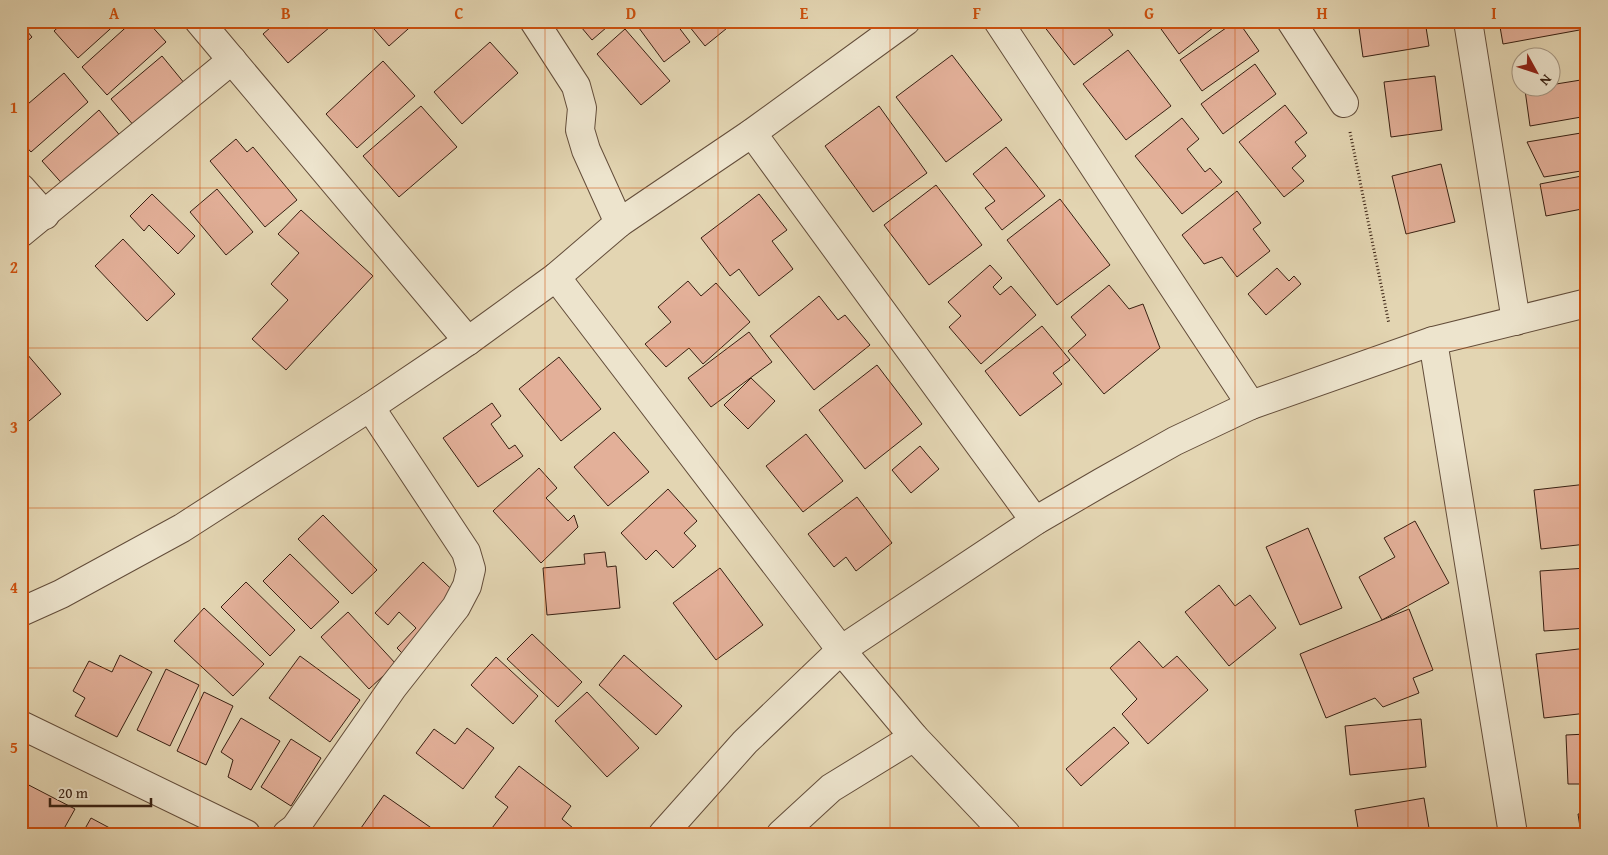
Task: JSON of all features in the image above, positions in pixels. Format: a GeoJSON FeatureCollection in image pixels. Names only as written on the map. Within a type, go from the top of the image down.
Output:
{"type":"FeatureCollection","features":[{"type":"Feature","properties":{"kind":"street"},"geometry":{"type":"LineString","coordinates":[[199,21],[468,341]]}},
{"type":"Feature","properties":{"kind":"street"},"geometry":{"type":"LineString","coordinates":[[534,21],[576,86],[582,108],[580,130],[586,150],[619,223]]}},
{"type":"Feature","properties":{"kind":"street"},"geometry":{"type":"LineString","coordinates":[[21,612],[61,594],[182,528],[370,408],[468,341],[556,277],[619,223],[752,133],[906,21]]}},
{"type":"Feature","properties":{"kind":"street"},"geometry":{"type":"LineString","coordinates":[[998,21],[1251,405]]}},
{"type":"Feature","properties":{"kind":"street"},"geometry":{"type":"LineString","coordinates":[[1291,21],[1344,103]]}},
{"type":"Feature","properties":{"kind":"street"},"geometry":{"type":"LineString","coordinates":[[1468,21],[1516,322]]}},
{"type":"Feature","properties":{"kind":"street"},"geometry":{"type":"LineString","coordinates":[[21,234],[232,60]]}},
{"type":"Feature","properties":{"kind":"street"},"geometry":{"type":"LineString","coordinates":[[752,133],[1036,521]]}},
{"type":"Feature","properties":{"kind":"street"},"geometry":{"type":"LineString","coordinates":[[21,188],[44,215]]}},
{"type":"Feature","properties":{"kind":"street"},"geometry":{"type":"LineString","coordinates":[[556,277],[841,650],[914,737],[1006,834]]}},
{"type":"Feature","properties":{"kind":"street"},"geometry":{"type":"LineString","coordinates":[[663,834],[745,742],[841,650],[1036,521],[1176,441],[1251,405],[1433,341],[1587,303]]}},
{"type":"Feature","properties":{"kind":"street"},"geometry":{"type":"LineString","coordinates":[[1433,341],[1513,834]]}},
{"type":"Feature","properties":{"kind":"street"},"geometry":{"type":"LineString","coordinates":[[287,834],[295,828],[393,687],[456,607],[467,586],[471,569],[466,552],[370,408]]}},
{"type":"Feature","properties":{"kind":"street"},"geometry":{"type":"LineString","coordinates":[[21,725],[246,834]]}},
{"type":"Feature","properties":{"kind":"street"},"geometry":{"type":"LineString","coordinates":[[781,834],[831,788],[914,737]]}},
{"type":"Feature","properties":{"kind":"path"},"geometry":{"type":"LineString","coordinates":[[1344,103],[1396,354]]}},
{"type":"Feature","properties":{"kind":"building"},"geometry":{"type":"Polygon","coordinates":[[[65,21],[119,21],[78,58],[54,31],[65,21]]]}},
{"type":"Feature","properties":{"kind":"building"},"geometry":{"type":"Polygon","coordinates":[[[133,21],[147,21],[166,42],[107,95],[82,67],[133,21]]]}},
{"type":"Feature","properties":{"kind":"building"},"geometry":{"type":"Polygon","coordinates":[[[254,21],[269,21],[261,29],[254,21]]]}},
{"type":"Feature","properties":{"kind":"building"},"geometry":{"type":"Polygon","coordinates":[[[278,21],[337,21],[288,63],[263,34],[278,21]]]}},
{"type":"Feature","properties":{"kind":"building"},"geometry":{"type":"Polygon","coordinates":[[[367,21],[417,21],[389,46],[367,21]]]}},
{"type":"Feature","properties":{"kind":"building"},"geometry":{"type":"Polygon","coordinates":[[[576,21],[614,21],[592,40],[576,21]]]}},
{"type":"Feature","properties":{"kind":"building"},"geometry":{"type":"Polygon","coordinates":[[[639,21],[674,21],[690,42],[664,62],[636,24],[639,21]]]}},
{"type":"Feature","properties":{"kind":"building"},"geometry":{"type":"Polygon","coordinates":[[[685,21],[730,21],[732,24],[705,46],[685,21]]]}},
{"type":"Feature","properties":{"kind":"building"},"geometry":{"type":"Polygon","coordinates":[[[1040,21],[1095,21],[1098,25],[1103,21],[1113,35],[1074,65],[1040,21]]]}},
{"type":"Feature","properties":{"kind":"building"},"geometry":{"type":"Polygon","coordinates":[[[1157,21],[1222,21],[1179,54],[1157,21]]]}},
{"type":"Feature","properties":{"kind":"building"},"geometry":{"type":"Polygon","coordinates":[[[1238,21],[1259,51],[1202,91],[1180,60],[1238,21]]]}},
{"type":"Feature","properties":{"kind":"building"},"geometry":{"type":"Polygon","coordinates":[[[1358,21],[1425,21],[1429,46],[1363,57],[1358,21]]]}},
{"type":"Feature","properties":{"kind":"building"},"geometry":{"type":"Polygon","coordinates":[[[1499,21],[1584,21],[1585,29],[1503,44],[1499,21]]]}},
{"type":"Feature","properties":{"kind":"building"},"geometry":{"type":"Polygon","coordinates":[[[21,24],[32,37],[21,47],[21,24]]]}},
{"type":"Feature","properties":{"kind":"building"},"geometry":{"type":"Polygon","coordinates":[[[625,29],[670,81],[641,105],[597,54],[625,29]]]}},
{"type":"Feature","properties":{"kind":"building"},"geometry":{"type":"Polygon","coordinates":[[[490,42],[518,73],[462,124],[434,92],[490,42]]]}},
{"type":"Feature","properties":{"kind":"building"},"geometry":{"type":"Polygon","coordinates":[[[1128,50],[1171,106],[1126,140],[1083,84],[1128,50]]]}},
{"type":"Feature","properties":{"kind":"building"},"geometry":{"type":"Polygon","coordinates":[[[952,55],[1002,120],[946,162],[896,97],[952,55]]]}},
{"type":"Feature","properties":{"kind":"building"},"geometry":{"type":"Polygon","coordinates":[[[162,56],[185,84],[135,127],[111,99],[162,56]]]}},
{"type":"Feature","properties":{"kind":"building"},"geometry":{"type":"Polygon","coordinates":[[[383,61],[415,96],[357,148],[326,114],[383,61]]]}},
{"type":"Feature","properties":{"kind":"building"},"geometry":{"type":"Polygon","coordinates":[[[1255,64],[1276,94],[1223,134],[1201,104],[1255,64]]]}},
{"type":"Feature","properties":{"kind":"building"},"geometry":{"type":"Polygon","coordinates":[[[64,73],[88,102],[31,152],[21,141],[21,110],[64,73]]]}},
{"type":"Feature","properties":{"kind":"building"},"geometry":{"type":"Polygon","coordinates":[[[1435,76],[1442,130],[1391,137],[1384,82],[1435,76]]]}},
{"type":"Feature","properties":{"kind":"building"},"geometry":{"type":"Polygon","coordinates":[[[1587,79],[1587,116],[1530,126],[1526,98],[1560,98],[1560,83],[1587,79]]]}},
{"type":"Feature","properties":{"kind":"building"},"geometry":{"type":"Polygon","coordinates":[[[1285,105],[1307,133],[1295,142],[1306,156],[1292,168],[1304,181],[1284,197],[1239,142],[1285,105]]]}},
{"type":"Feature","properties":{"kind":"building"},"geometry":{"type":"Polygon","coordinates":[[[421,106],[457,147],[399,197],[363,156],[421,106]]]}},
{"type":"Feature","properties":{"kind":"building"},"geometry":{"type":"Polygon","coordinates":[[[879,106],[927,173],[873,212],[825,146],[879,106]]]}},
{"type":"Feature","properties":{"kind":"building"},"geometry":{"type":"Polygon","coordinates":[[[99,110],[122,138],[66,188],[42,161],[99,110]]]}},
{"type":"Feature","properties":{"kind":"building"},"geometry":{"type":"Polygon","coordinates":[[[1182,118],[1199,139],[1187,149],[1205,172],[1210,168],[1222,182],[1182,214],[1135,156],[1182,118]]]}},
{"type":"Feature","properties":{"kind":"building"},"geometry":{"type":"Polygon","coordinates":[[[1587,132],[1587,170],[1544,177],[1527,142],[1587,132]]]}},
{"type":"Feature","properties":{"kind":"building"},"geometry":{"type":"Polygon","coordinates":[[[236,139],[247,152],[253,147],[297,200],[265,227],[210,161],[236,139]]]}},
{"type":"Feature","properties":{"kind":"building"},"geometry":{"type":"Polygon","coordinates":[[[1006,147],[1045,196],[1002,230],[985,208],[995,201],[973,174],[1006,147]]]}},
{"type":"Feature","properties":{"kind":"building"},"geometry":{"type":"Polygon","coordinates":[[[1441,164],[1455,222],[1406,234],[1392,176],[1441,164]]]}},
{"type":"Feature","properties":{"kind":"building"},"geometry":{"type":"Polygon","coordinates":[[[1587,175],[1587,208],[1546,216],[1540,184],[1587,175]]]}},
{"type":"Feature","properties":{"kind":"building"},"geometry":{"type":"Polygon","coordinates":[[[936,185],[982,245],[929,285],[884,225],[936,185]]]}},
{"type":"Feature","properties":{"kind":"building"},"geometry":{"type":"Polygon","coordinates":[[[217,189],[253,232],[226,255],[190,212],[217,189]]]}},
{"type":"Feature","properties":{"kind":"building"},"geometry":{"type":"Polygon","coordinates":[[[1237,191],[1261,223],[1253,229],[1270,251],[1237,277],[1222,257],[1204,264],[1182,235],[1237,191]]]}},
{"type":"Feature","properties":{"kind":"building"},"geometry":{"type":"Polygon","coordinates":[[[152,194],[195,236],[178,254],[149,225],[144,231],[130,216],[152,194]]]}},
{"type":"Feature","properties":{"kind":"building"},"geometry":{"type":"Polygon","coordinates":[[[759,194],[787,230],[772,241],[793,269],[759,296],[739,269],[730,276],[701,238],[759,194]]]}},
{"type":"Feature","properties":{"kind":"building"},"geometry":{"type":"Polygon","coordinates":[[[1060,199],[1110,265],[1057,305],[1007,240],[1060,199]]]}},
{"type":"Feature","properties":{"kind":"building"},"geometry":{"type":"Polygon","coordinates":[[[301,210],[373,276],[286,370],[252,339],[288,300],[271,284],[299,253],[278,234],[301,210]]]}},
{"type":"Feature","properties":{"kind":"building"},"geometry":{"type":"Polygon","coordinates":[[[123,239],[175,294],[147,321],[95,266],[123,239]]]}},
{"type":"Feature","properties":{"kind":"building"},"geometry":{"type":"Polygon","coordinates":[[[990,265],[1002,278],[993,287],[1000,295],[1011,286],[1036,315],[981,364],[949,327],[961,316],[948,302],[990,265]]]}},
{"type":"Feature","properties":{"kind":"building"},"geometry":{"type":"Polygon","coordinates":[[[1277,268],[1289,281],[1294,276],[1301,284],[1266,315],[1248,294],[1277,268]]]}},
{"type":"Feature","properties":{"kind":"building"},"geometry":{"type":"Polygon","coordinates":[[[688,281],[701,296],[716,283],[750,322],[703,364],[689,348],[666,367],[645,344],[671,322],[658,307],[688,281]]]}},
{"type":"Feature","properties":{"kind":"building"},"geometry":{"type":"Polygon","coordinates":[[[1109,285],[1129,309],[1143,304],[1160,348],[1104,394],[1068,351],[1086,335],[1071,317],[1109,285]]]}},
{"type":"Feature","properties":{"kind":"building"},"geometry":{"type":"Polygon","coordinates":[[[819,296],[838,320],[845,315],[870,345],[814,390],[770,336],[819,296]]]}},
{"type":"Feature","properties":{"kind":"building"},"geometry":{"type":"Polygon","coordinates":[[[1042,326],[1070,360],[1053,373],[1062,384],[1020,416],[985,371],[1042,326]]]}},
{"type":"Feature","properties":{"kind":"building"},"geometry":{"type":"Polygon","coordinates":[[[749,332],[772,362],[711,407],[688,378],[749,332]]]}},
{"type":"Feature","properties":{"kind":"building"},"geometry":{"type":"Polygon","coordinates":[[[21,347],[61,394],[29,421],[21,411],[21,347]]]}},
{"type":"Feature","properties":{"kind":"building"},"geometry":{"type":"Polygon","coordinates":[[[559,357],[601,409],[561,441],[519,389],[559,357]]]}},
{"type":"Feature","properties":{"kind":"building"},"geometry":{"type":"Polygon","coordinates":[[[877,365],[922,424],[865,469],[819,410],[877,365]]]}},
{"type":"Feature","properties":{"kind":"building"},"geometry":{"type":"Polygon","coordinates":[[[751,378],[775,401],[748,429],[724,405],[751,378]]]}},
{"type":"Feature","properties":{"kind":"building"},"geometry":{"type":"Polygon","coordinates":[[[492,403],[501,416],[491,424],[509,449],[515,445],[523,456],[478,487],[443,438],[492,403]]]}},
{"type":"Feature","properties":{"kind":"building"},"geometry":{"type":"Polygon","coordinates":[[[614,432],[649,472],[608,506],[574,467],[614,432]]]}},
{"type":"Feature","properties":{"kind":"building"},"geometry":{"type":"Polygon","coordinates":[[[806,434],[843,481],[803,512],[766,466],[806,434]]]}},
{"type":"Feature","properties":{"kind":"building"},"geometry":{"type":"Polygon","coordinates":[[[920,446],[939,469],[911,493],[892,470],[920,446]]]}},
{"type":"Feature","properties":{"kind":"building"},"geometry":{"type":"Polygon","coordinates":[[[539,468],[557,488],[546,498],[568,521],[574,515],[578,527],[541,563],[493,511],[539,468]]]}},
{"type":"Feature","properties":{"kind":"building"},"geometry":{"type":"Polygon","coordinates":[[[1587,484],[1587,544],[1541,549],[1534,490],[1587,484]]]}},
{"type":"Feature","properties":{"kind":"building"},"geometry":{"type":"Polygon","coordinates":[[[668,489],[697,521],[684,533],[696,546],[673,568],[656,550],[646,560],[621,533],[668,489]]]}},
{"type":"Feature","properties":{"kind":"building"},"geometry":{"type":"Polygon","coordinates":[[[857,497],[892,543],[856,571],[846,557],[834,567],[808,534],[857,497]]]}},
{"type":"Feature","properties":{"kind":"building"},"geometry":{"type":"Polygon","coordinates":[[[323,515],[377,570],[352,594],[298,539],[323,515]]]}},
{"type":"Feature","properties":{"kind":"building"},"geometry":{"type":"Polygon","coordinates":[[[1415,521],[1449,583],[1382,620],[1359,577],[1395,557],[1384,538],[1415,521]]]}},
{"type":"Feature","properties":{"kind":"building"},"geometry":{"type":"Polygon","coordinates":[[[1308,528],[1342,608],[1300,625],[1266,547],[1308,528]]]}},
{"type":"Feature","properties":{"kind":"building"},"geometry":{"type":"Polygon","coordinates":[[[605,552],[607,567],[616,566],[620,608],[547,615],[543,568],[585,564],[584,554],[605,552]]]}},
{"type":"Feature","properties":{"kind":"building"},"geometry":{"type":"Polygon","coordinates":[[[290,554],[339,602],[311,629],[263,581],[290,554]]]}},
{"type":"Feature","properties":{"kind":"building"},"geometry":{"type":"Polygon","coordinates":[[[423,562],[465,602],[409,660],[397,648],[416,628],[399,612],[388,625],[375,613],[423,562]]]}},
{"type":"Feature","properties":{"kind":"building"},"geometry":{"type":"Polygon","coordinates":[[[720,568],[763,625],[716,660],[673,603],[720,568]]]}},
{"type":"Feature","properties":{"kind":"building"},"geometry":{"type":"Polygon","coordinates":[[[1587,568],[1587,628],[1544,631],[1540,571],[1587,568]]]}},
{"type":"Feature","properties":{"kind":"building"},"geometry":{"type":"Polygon","coordinates":[[[246,582],[295,630],[270,656],[221,607],[246,582]]]}},
{"type":"Feature","properties":{"kind":"building"},"geometry":{"type":"Polygon","coordinates":[[[1219,585],[1235,606],[1250,595],[1276,628],[1229,666],[1185,612],[1219,585]]]}},
{"type":"Feature","properties":{"kind":"building"},"geometry":{"type":"Polygon","coordinates":[[[204,608],[264,664],[233,696],[174,641],[204,608]]]}},
{"type":"Feature","properties":{"kind":"building"},"geometry":{"type":"Polygon","coordinates":[[[1409,609],[1433,670],[1413,678],[1419,693],[1383,707],[1375,698],[1326,718],[1300,654],[1409,609]]]}},
{"type":"Feature","properties":{"kind":"building"},"geometry":{"type":"Polygon","coordinates":[[[348,612],[396,664],[369,689],[321,637],[348,612]]]}},
{"type":"Feature","properties":{"kind":"building"},"geometry":{"type":"Polygon","coordinates":[[[532,634],[582,682],[558,707],[507,659],[532,634]]]}},
{"type":"Feature","properties":{"kind":"building"},"geometry":{"type":"Polygon","coordinates":[[[1139,641],[1163,668],[1177,656],[1208,690],[1148,744],[1122,714],[1137,699],[1110,668],[1139,641]]]}},
{"type":"Feature","properties":{"kind":"building"},"geometry":{"type":"Polygon","coordinates":[[[1587,648],[1587,713],[1544,718],[1536,654],[1587,648]]]}},
{"type":"Feature","properties":{"kind":"building"},"geometry":{"type":"Polygon","coordinates":[[[120,655],[152,672],[117,737],[75,716],[85,698],[73,691],[89,661],[112,672],[120,655]]]}},
{"type":"Feature","properties":{"kind":"building"},"geometry":{"type":"Polygon","coordinates":[[[624,655],[682,706],[656,735],[599,685],[624,655]]]}},
{"type":"Feature","properties":{"kind":"building"},"geometry":{"type":"Polygon","coordinates":[[[300,656],[360,700],[330,742],[269,698],[300,656]]]}},
{"type":"Feature","properties":{"kind":"building"},"geometry":{"type":"Polygon","coordinates":[[[496,657],[538,696],[513,724],[471,685],[496,657]]]}},
{"type":"Feature","properties":{"kind":"building"},"geometry":{"type":"Polygon","coordinates":[[[166,669],[199,685],[170,746],[137,730],[166,669]]]}},
{"type":"Feature","properties":{"kind":"building"},"geometry":{"type":"Polygon","coordinates":[[[204,692],[233,706],[206,765],[177,751],[204,692]]]}},
{"type":"Feature","properties":{"kind":"building"},"geometry":{"type":"Polygon","coordinates":[[[587,692],[639,748],[607,777],[555,721],[587,692]]]}},
{"type":"Feature","properties":{"kind":"building"},"geometry":{"type":"Polygon","coordinates":[[[241,718],[280,741],[251,790],[228,777],[233,760],[221,752],[241,718]]]}},
{"type":"Feature","properties":{"kind":"building"},"geometry":{"type":"Polygon","coordinates":[[[1421,719],[1426,767],[1350,775],[1345,726],[1421,719]]]}},
{"type":"Feature","properties":{"kind":"building"},"geometry":{"type":"Polygon","coordinates":[[[1114,727],[1129,743],[1081,786],[1066,769],[1114,727]]]}},
{"type":"Feature","properties":{"kind":"building"},"geometry":{"type":"Polygon","coordinates":[[[467,728],[494,748],[463,789],[416,753],[434,729],[455,744],[467,728]]]}},
{"type":"Feature","properties":{"kind":"building"},"geometry":{"type":"Polygon","coordinates":[[[1587,734],[1587,784],[1568,784],[1566,735],[1587,734]]]}},
{"type":"Feature","properties":{"kind":"building"},"geometry":{"type":"Polygon","coordinates":[[[291,739],[321,758],[291,806],[261,787],[291,739]]]}},
{"type":"Feature","properties":{"kind":"building"},"geometry":{"type":"Polygon","coordinates":[[[519,766],[571,806],[562,819],[573,828],[568,834],[491,834],[489,832],[508,807],[495,797],[519,766]]]}},
{"type":"Feature","properties":{"kind":"building"},"geometry":{"type":"Polygon","coordinates":[[[21,781],[75,809],[61,834],[24,834],[21,832],[21,781]]]}},
{"type":"Feature","properties":{"kind":"building"},"geometry":{"type":"Polygon","coordinates":[[[384,795],[440,834],[369,834],[361,828],[384,795]]]}},
{"type":"Feature","properties":{"kind":"building"},"geometry":{"type":"Polygon","coordinates":[[[1424,798],[1430,834],[1359,834],[1355,810],[1424,798]]]}},
{"type":"Feature","properties":{"kind":"building"},"geometry":{"type":"Polygon","coordinates":[[[1587,813],[1587,834],[1581,834],[1578,814],[1587,813]]]}},
{"type":"Feature","properties":{"kind":"building"},"geometry":{"type":"Polygon","coordinates":[[[91,818],[121,834],[82,834],[91,818]]]}}]}
